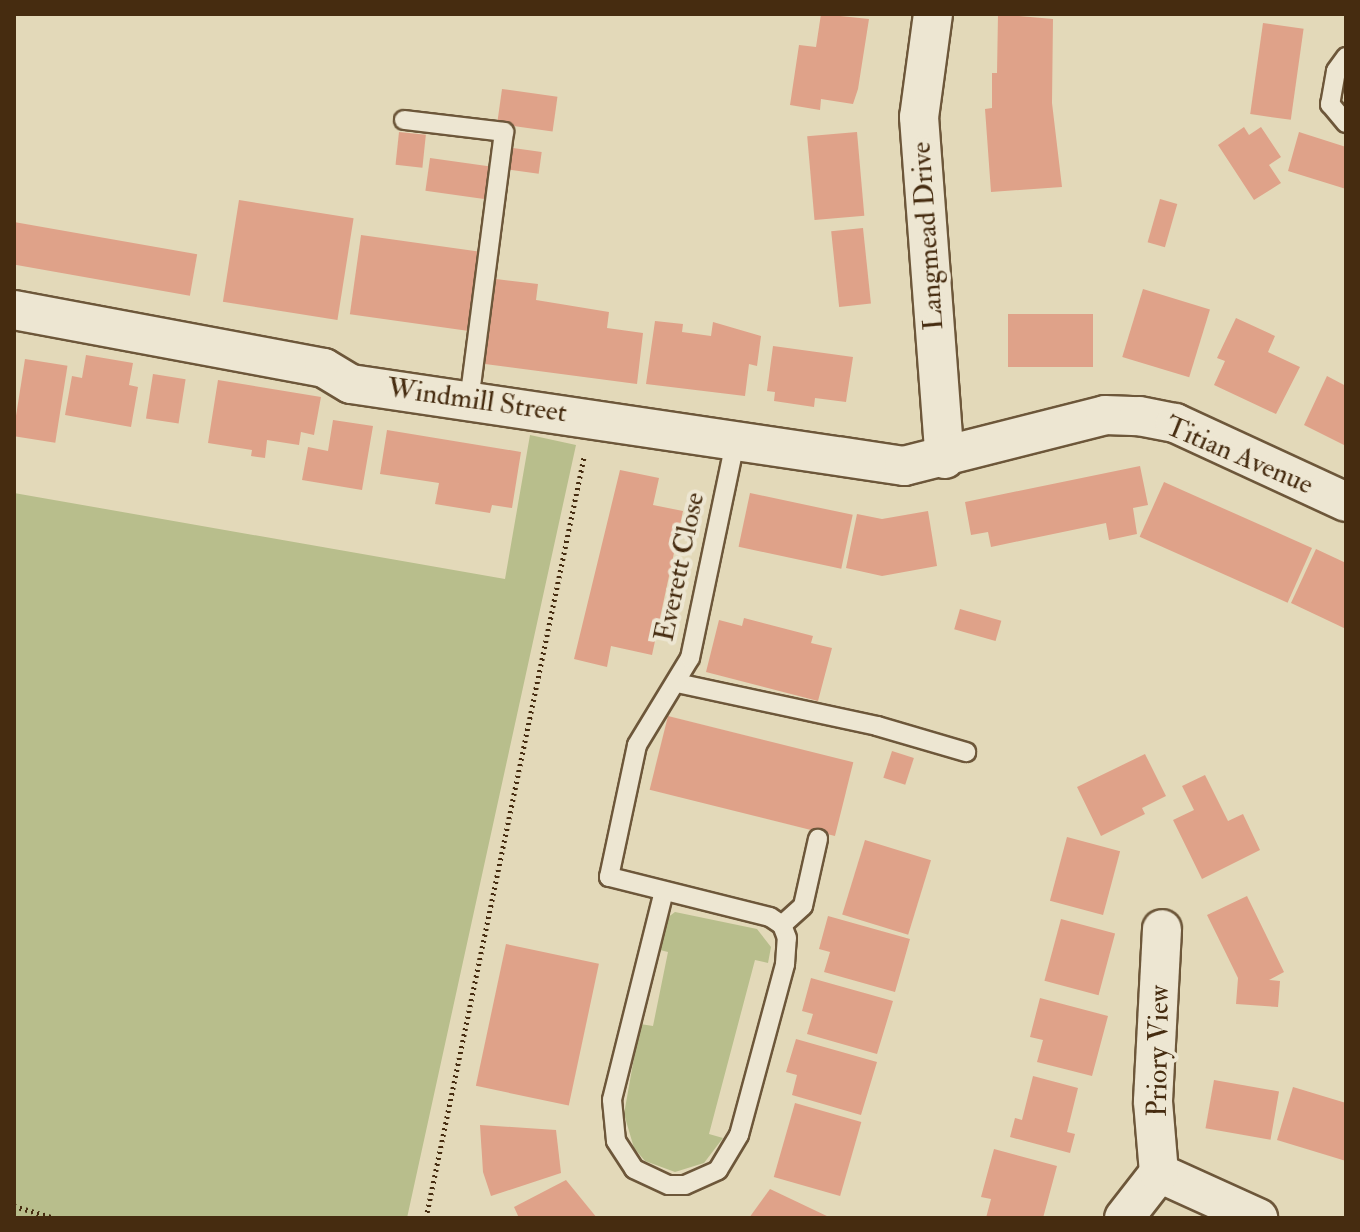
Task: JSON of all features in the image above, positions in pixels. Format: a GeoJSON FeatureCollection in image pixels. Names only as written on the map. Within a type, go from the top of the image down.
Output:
{"type":"FeatureCollection","features":[{"type":"Feature","properties":{"kind":"street","name":"Langmead Drive"},"geometry":{"type":"LineString","coordinates":[[933,14],[919,117],[945,459]]}},
{"type":"Feature","properties":{"kind":"street","name":"Windmill Street"},"geometry":{"type":"LineString","coordinates":[[14,310],[324,368],[351,384],[592,417],[735,443],[904,466],[945,459]]}},
{"type":"Feature","properties":{"kind":"street","name":"Titian Avenue"},"geometry":{"type":"LineString","coordinates":[[945,459],[1105,415],[1139,416],[1175,423],[1346,502]]}},
{"type":"Feature","properties":{"kind":"street","name":"Priory View"},"geometry":{"type":"LineString","coordinates":[[1159,1173],[1153,1101],[1162,929]]}},
{"type":"Feature","properties":{"kind":"street"},"geometry":{"type":"LineString","coordinates":[[1124,1218],[1159,1173],[1258,1218]]}},
{"type":"Feature","properties":{"kind":"lane"},"geometry":{"type":"LineString","coordinates":[[1346,57],[1336,71],[1330,104],[1346,123]]}},
{"type":"Feature","properties":{"kind":"lane"},"geometry":{"type":"LineString","coordinates":[[404,120],[504,132],[469,400]]}},
{"type":"Feature","properties":{"kind":"lane","name":"Everett Close"},"geometry":{"type":"LineString","coordinates":[[664,891],[609,877],[637,745],[690,658],[735,443]]}},
{"type":"Feature","properties":{"kind":"lane"},"geometry":{"type":"LineString","coordinates":[[677,683],[877,726],[966,752]]}},
{"type":"Feature","properties":{"kind":"lane"},"geometry":{"type":"LineString","coordinates":[[782,925],[803,906],[818,839]]}},
{"type":"Feature","properties":{"kind":"lane"},"geometry":{"type":"LineString","coordinates":[[664,891],[782,925],[787,938],[785,964],[739,1135],[718,1170],[685,1185],[669,1185],[634,1169],[623,1156],[612,1100],[664,891]]}},
{"type":"Feature","properties":{"kind":"path"},"geometry":{"type":"LineString","coordinates":[[426,1218],[592,417]]}},
{"type":"Feature","properties":{"kind":"path"},"geometry":{"type":"LineString","coordinates":[[14,1206],[55,1218]]}},
{"type":"Feature","properties":{"kind":"green space"},"geometry":{"type":"Polygon","coordinates":[[[530,435],[576,445],[407,1218],[14,1218],[14,493],[505,579],[530,435]]]}},
{"type":"Feature","properties":{"kind":"green space"},"geometry":{"type":"Polygon","coordinates":[[[675,912],[757,929],[771,947],[768,963],[755,960],[709,1134],[723,1138],[704,1163],[675,1172],[645,1161],[634,1148],[624,1114],[640,1024],[653,1026],[668,952],[656,949],[663,921],[675,912]]]}},
{"type":"Feature","properties":{"kind":"building"},"geometry":{"type":"Polygon","coordinates":[[[821,14],[869,19],[853,104],[821,99],[820,110],[790,105],[799,45],[816,47],[821,14]]]}},
{"type":"Feature","properties":{"kind":"building"},"geometry":{"type":"Polygon","coordinates":[[[998,14],[1053,19],[1052,103],[1062,187],[991,192],[985,109],[992,108],[992,73],[997,73],[998,14]]]}},
{"type":"Feature","properties":{"kind":"building"},"geometry":{"type":"Polygon","coordinates":[[[1263,23],[1304,29],[1291,120],[1250,114],[1263,23]]]}},
{"type":"Feature","properties":{"kind":"building"},"geometry":{"type":"Polygon","coordinates":[[[502,89],[557,97],[553,131],[497,124],[502,89]]]}},
{"type":"Feature","properties":{"kind":"building"},"geometry":{"type":"Polygon","coordinates":[[[1244,127],[1249,135],[1261,127],[1281,157],[1269,165],[1281,183],[1254,200],[1218,145],[1244,127]]]}},
{"type":"Feature","properties":{"kind":"building"},"geometry":{"type":"Polygon","coordinates":[[[399,132],[426,135],[422,168],[396,165],[399,132]]]}},
{"type":"Feature","properties":{"kind":"building"},"geometry":{"type":"Polygon","coordinates":[[[857,132],[864,216],[815,220],[807,136],[857,132]]]}},
{"type":"Feature","properties":{"kind":"building"},"geometry":{"type":"Polygon","coordinates":[[[1299,132],[1346,147],[1346,189],[1288,171],[1299,132]]]}},
{"type":"Feature","properties":{"kind":"building"},"geometry":{"type":"Polygon","coordinates":[[[513,148],[542,152],[539,174],[510,170],[513,148]]]}},
{"type":"Feature","properties":{"kind":"building"},"geometry":{"type":"Polygon","coordinates":[[[430,158],[490,166],[486,199],[425,191],[430,158]]]}},
{"type":"Feature","properties":{"kind":"building"},"geometry":{"type":"Polygon","coordinates":[[[1160,199],[1177,204],[1165,247],[1148,242],[1160,199]]]}},
{"type":"Feature","properties":{"kind":"building"},"geometry":{"type":"Polygon","coordinates":[[[239,200],[354,218],[337,320],[223,302],[239,200]]]}},
{"type":"Feature","properties":{"kind":"building"},"geometry":{"type":"Polygon","coordinates":[[[14,222],[197,254],[190,296],[14,265],[14,222]]]}},
{"type":"Feature","properties":{"kind":"building"},"geometry":{"type":"Polygon","coordinates":[[[863,228],[871,304],[839,307],[831,231],[863,228]]]}},
{"type":"Feature","properties":{"kind":"building"},"geometry":{"type":"Polygon","coordinates":[[[361,235],[482,252],[471,331],[350,314],[361,235]]]}},
{"type":"Feature","properties":{"kind":"building"},"geometry":{"type":"Polygon","coordinates":[[[496,279],[538,284],[536,300],[609,312],[607,328],[643,333],[637,384],[485,364],[496,279]]]}},
{"type":"Feature","properties":{"kind":"building"},"geometry":{"type":"Polygon","coordinates":[[[1143,289],[1210,309],[1189,377],[1122,357],[1143,289]]]}},
{"type":"Feature","properties":{"kind":"building"},"geometry":{"type":"Polygon","coordinates":[[[1008,314],[1093,314],[1093,367],[1008,367],[1008,314]]]}},
{"type":"Feature","properties":{"kind":"building"},"geometry":{"type":"Polygon","coordinates":[[[1236,318],[1275,336],[1268,352],[1300,367],[1276,414],[1214,385],[1225,361],[1217,358],[1236,318]]]}},
{"type":"Feature","properties":{"kind":"building"},"geometry":{"type":"Polygon","coordinates":[[[655,321],[683,324],[682,332],[711,336],[713,322],[761,336],[757,366],[749,364],[745,396],[646,384],[655,321]]]}},
{"type":"Feature","properties":{"kind":"building"},"geometry":{"type":"Polygon","coordinates":[[[773,346],[853,357],[846,402],[815,398],[814,407],[774,401],[775,392],[767,391],[773,346]]]}},
{"type":"Feature","properties":{"kind":"building"},"geometry":{"type":"Polygon","coordinates":[[[86,355],[133,363],[129,385],[138,387],[131,427],[65,415],[72,376],[82,378],[86,355]]]}},
{"type":"Feature","properties":{"kind":"building"},"geometry":{"type":"Polygon","coordinates":[[[25,359],[67,366],[55,443],[14,436],[25,359]]]}},
{"type":"Feature","properties":{"kind":"building"},"geometry":{"type":"Polygon","coordinates":[[[153,374],[186,379],[179,424],[146,418],[153,374]]]}},
{"type":"Feature","properties":{"kind":"building"},"geometry":{"type":"Polygon","coordinates":[[[1327,376],[1346,386],[1346,446],[1304,425],[1327,376]]]}},
{"type":"Feature","properties":{"kind":"building"},"geometry":{"type":"Polygon","coordinates":[[[218,380],[321,397],[314,435],[301,432],[299,445],[267,440],[265,458],[251,456],[252,450],[208,443],[218,380]]]}},
{"type":"Feature","properties":{"kind":"building"},"geometry":{"type":"Polygon","coordinates":[[[333,420],[373,426],[362,490],[302,480],[308,447],[328,451],[333,420]]]}},
{"type":"Feature","properties":{"kind":"building"},"geometry":{"type":"Polygon","coordinates":[[[387,430],[521,452],[512,508],[492,505],[490,513],[435,504],[439,483],[380,474],[387,430]]]}},
{"type":"Feature","properties":{"kind":"building"},"geometry":{"type":"Polygon","coordinates":[[[1140,466],[1148,505],[1133,508],[1137,534],[1109,540],[1106,523],[991,547],[988,532],[971,535],[965,502],[1140,466]]]}},
{"type":"Feature","properties":{"kind":"building"},"geometry":{"type":"Polygon","coordinates":[[[620,470],[659,478],[653,505],[683,511],[652,655],[611,646],[607,667],[574,659],[620,470]]]}},
{"type":"Feature","properties":{"kind":"building"},"geometry":{"type":"Polygon","coordinates":[[[1164,482],[1312,548],[1288,603],[1140,537],[1164,482]]]}},
{"type":"Feature","properties":{"kind":"building"},"geometry":{"type":"Polygon","coordinates":[[[750,493],[853,515],[841,569],[739,547],[750,493]]]}},
{"type":"Feature","properties":{"kind":"building"},"geometry":{"type":"Polygon","coordinates":[[[928,511],[937,566],[882,576],[846,568],[857,514],[882,519],[928,511]]]}},
{"type":"Feature","properties":{"kind":"building"},"geometry":{"type":"Polygon","coordinates":[[[1316,549],[1346,563],[1346,629],[1291,603],[1316,549]]]}},
{"type":"Feature","properties":{"kind":"building"},"geometry":{"type":"Polygon","coordinates":[[[960,609],[1001,621],[996,641],[954,629],[960,609]]]}},
{"type":"Feature","properties":{"kind":"building"},"geometry":{"type":"Polygon","coordinates":[[[744,618],[813,636],[811,643],[832,648],[818,701],[706,672],[719,620],[742,626],[744,618]]]}},
{"type":"Feature","properties":{"kind":"building"},"geometry":{"type":"Polygon","coordinates":[[[668,716],[853,762],[835,836],[650,790],[668,716]]]}},
{"type":"Feature","properties":{"kind":"building"},"geometry":{"type":"Polygon","coordinates":[[[892,751],[914,758],[905,785],[883,778],[892,751]]]}},
{"type":"Feature","properties":{"kind":"building"},"geometry":{"type":"Polygon","coordinates":[[[1145,754],[1166,796],[1142,808],[1145,814],[1101,836],[1077,787],[1145,754]]]}},
{"type":"Feature","properties":{"kind":"building"},"geometry":{"type":"Polygon","coordinates":[[[1205,775],[1228,821],[1243,814],[1260,850],[1202,879],[1173,820],[1194,810],[1182,786],[1205,775]]]}},
{"type":"Feature","properties":{"kind":"building"},"geometry":{"type":"Polygon","coordinates":[[[1067,837],[1120,851],[1103,915],[1050,901],[1067,837]]]}},
{"type":"Feature","properties":{"kind":"building"},"geometry":{"type":"Polygon","coordinates":[[[865,840],[931,860],[908,935],[842,915],[865,840]]]}},
{"type":"Feature","properties":{"kind":"building"},"geometry":{"type":"Polygon","coordinates":[[[1247,896],[1284,972],[1269,980],[1280,981],[1278,1007],[1236,1004],[1238,978],[1207,915],[1247,896]]]}},
{"type":"Feature","properties":{"kind":"building"},"geometry":{"type":"Polygon","coordinates":[[[828,916],[910,939],[895,992],[824,972],[830,952],[819,949],[828,916]]]}},
{"type":"Feature","properties":{"kind":"building"},"geometry":{"type":"Polygon","coordinates":[[[1061,919],[1115,933],[1099,995],[1044,981],[1061,919]]]}},
{"type":"Feature","properties":{"kind":"building"},"geometry":{"type":"Polygon","coordinates":[[[506,944],[599,964],[569,1106],[476,1086],[506,944]]]}},
{"type":"Feature","properties":{"kind":"building"},"geometry":{"type":"Polygon","coordinates":[[[811,978],[893,1001],[877,1054],[807,1034],[813,1014],[802,1011],[811,978]]]}},
{"type":"Feature","properties":{"kind":"building"},"geometry":{"type":"Polygon","coordinates":[[[1040,998],[1108,1016],[1092,1076],[1037,1062],[1043,1040],[1030,1037],[1040,998]]]}},
{"type":"Feature","properties":{"kind":"building"},"geometry":{"type":"Polygon","coordinates":[[[796,1039],[877,1062],[861,1115],[792,1095],[797,1075],[786,1072],[796,1039]]]}},
{"type":"Feature","properties":{"kind":"building"},"geometry":{"type":"Polygon","coordinates":[[[1033,1076],[1078,1088],[1067,1132],[1075,1134],[1070,1153],[1010,1137],[1015,1118],[1022,1120],[1033,1076]]]}},
{"type":"Feature","properties":{"kind":"building"},"geometry":{"type":"Polygon","coordinates":[[[1214,1080],[1279,1091],[1270,1140],[1205,1128],[1214,1080]]]}},
{"type":"Feature","properties":{"kind":"building"},"geometry":{"type":"Polygon","coordinates":[[[1293,1087],[1346,1103],[1346,1161],[1277,1140],[1293,1087]]]}},
{"type":"Feature","properties":{"kind":"building"},"geometry":{"type":"Polygon","coordinates":[[[795,1103],[861,1122],[840,1196],[774,1177],[795,1103]]]}},
{"type":"Feature","properties":{"kind":"building"},"geometry":{"type":"Polygon","coordinates":[[[480,1125],[556,1130],[561,1173],[491,1196],[483,1172],[480,1125]]]}},
{"type":"Feature","properties":{"kind":"building"},"geometry":{"type":"Polygon","coordinates":[[[994,1149],[1057,1166],[1043,1218],[986,1218],[991,1199],[981,1197],[994,1149]]]}},
{"type":"Feature","properties":{"kind":"building"},"geometry":{"type":"Polygon","coordinates":[[[566,1180],[597,1218],[519,1218],[514,1207],[566,1180]]]}},
{"type":"Feature","properties":{"kind":"building"},"geometry":{"type":"Polygon","coordinates":[[[770,1189],[831,1218],[749,1218],[770,1189]]]}}]}
